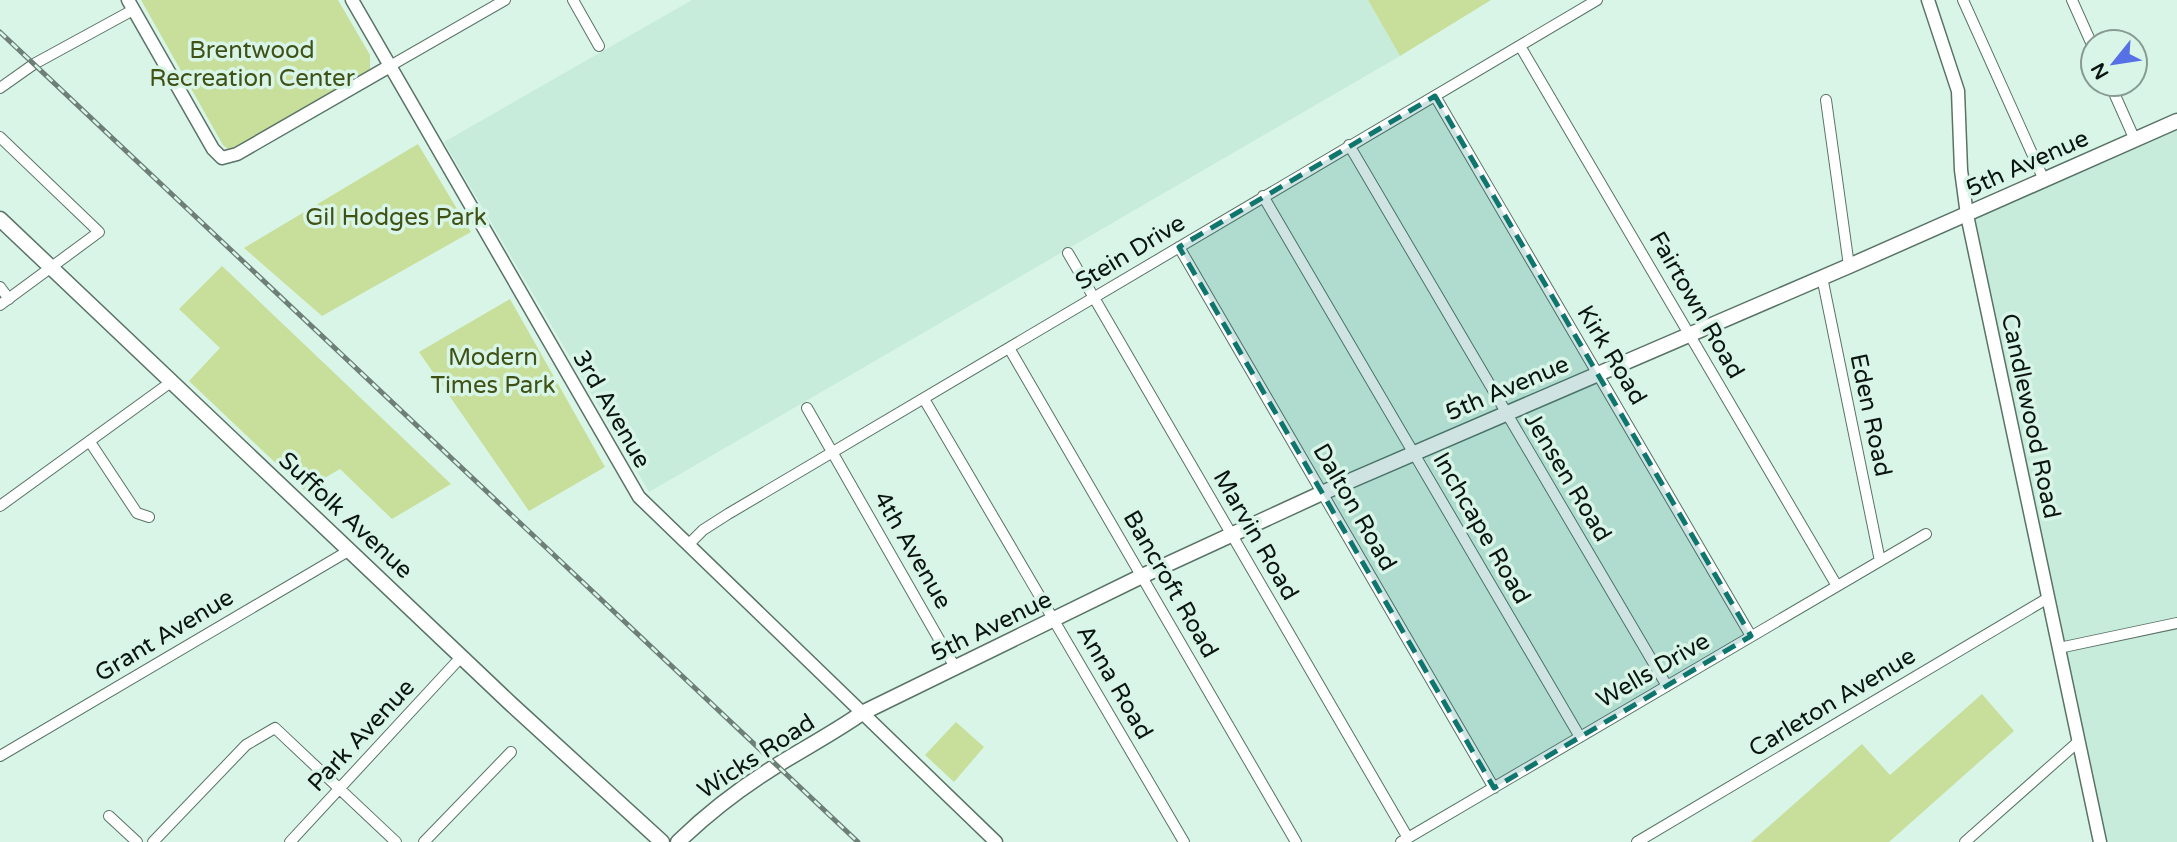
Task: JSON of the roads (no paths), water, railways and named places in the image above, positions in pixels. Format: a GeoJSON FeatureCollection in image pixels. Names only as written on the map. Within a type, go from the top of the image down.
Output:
{"type":"FeatureCollection","features":[{"type":"Feature","properties":{"kind":"main road","name":"5th Avenue"},"geometry":{"type":"LineString","coordinates":[[862,713],[1055,621],[1142,576],[1322,493],[1967,215],[2177,121]]}},
{"type":"Feature","properties":{"kind":"main road","name":"Suffolk Avenue"},"geometry":{"type":"LineString","coordinates":[[0,219],[537,728],[662,842]]}},
{"type":"Feature","properties":{"kind":"main road","name":"Wicks Road"},"geometry":{"type":"LineString","coordinates":[[678,842],[736,792],[862,713]]}},
{"type":"Feature","properties":{"kind":"street","name":"3rd Avenue"},"geometry":{"type":"LineString","coordinates":[[352,0],[639,497],[996,842]]}},
{"type":"Feature","properties":{"kind":"street"},"geometry":{"type":"LineString","coordinates":[[0,88],[131,5],[213,149],[222,158],[237,154],[505,0]]}},
{"type":"Feature","properties":{"kind":"street"},"geometry":{"type":"LineString","coordinates":[[572,0],[599,46]]}},
{"type":"Feature","properties":{"kind":"street","name":"Stein Drive"},"geometry":{"type":"LineString","coordinates":[[688,545],[728,514],[1597,0]]}},
{"type":"Feature","properties":{"kind":"street","name":"Candlewood Road"},"geometry":{"type":"LineString","coordinates":[[1928,0],[1958,91],[1961,170],[1967,215],[2099,841]]}},
{"type":"Feature","properties":{"kind":"street"},"geometry":{"type":"LineString","coordinates":[[1963,0],[2044,180]]}},
{"type":"Feature","properties":{"kind":"street"},"geometry":{"type":"LineString","coordinates":[[2072,0],[2085,28]]}},
{"type":"Feature","properties":{"kind":"street","name":"Fairtown Road"},"geometry":{"type":"LineString","coordinates":[[1520,46],[1837,586]]}},
{"type":"Feature","properties":{"kind":"street","name":"Kirk Road"},"geometry":{"type":"LineString","coordinates":[[1435,96],[1751,636]]}},
{"type":"Feature","properties":{"kind":"street"},"geometry":{"type":"LineString","coordinates":[[2116,98],[2135,140]]}},
{"type":"Feature","properties":{"kind":"street"},"geometry":{"type":"LineString","coordinates":[[1826,100],[1849,266]]}},
{"type":"Feature","properties":{"kind":"street"},"geometry":{"type":"LineString","coordinates":[[0,137],[100,232],[4,302],[0,287]]}},
{"type":"Feature","properties":{"kind":"street","name":"Jensen Road"},"geometry":{"type":"LineString","coordinates":[[1349,145],[1667,686]]}},
{"type":"Feature","properties":{"kind":"street","name":"Inchcape Road"},"geometry":{"type":"LineString","coordinates":[[1263,196],[1580,737]]}},
{"type":"Feature","properties":{"kind":"street","name":"Dalton Road"},"geometry":{"type":"LineString","coordinates":[[1179,247],[1494,788]]}},
{"type":"Feature","properties":{"kind":"street","name":"Marvin Road"},"geometry":{"type":"LineString","coordinates":[[1069,253],[1404,840]]}},
{"type":"Feature","properties":{"kind":"street","name":"Eden Road"},"geometry":{"type":"LineString","coordinates":[[1822,277],[1880,561]]}},
{"type":"Feature","properties":{"kind":"street","name":"Bancroft Road"},"geometry":{"type":"LineString","coordinates":[[1009,348],[1296,842]]}},
{"type":"Feature","properties":{"kind":"street"},"geometry":{"type":"LineString","coordinates":[[0,506],[170,382]]}},
{"type":"Feature","properties":{"kind":"street","name":"Anna Road"},"geometry":{"type":"LineString","coordinates":[[924,399],[1184,842]]}},
{"type":"Feature","properties":{"kind":"street","name":"4th Avenue"},"geometry":{"type":"LineString","coordinates":[[807,408],[956,668]]}},
{"type":"Feature","properties":{"kind":"street"},"geometry":{"type":"LineString","coordinates":[[90,442],[136,513],[149,517]]}},
{"type":"Feature","properties":{"kind":"street","name":"Wells Drive"},"geometry":{"type":"LineString","coordinates":[[1404,840],[1926,534]]}},
{"type":"Feature","properties":{"kind":"street","name":"Grant Avenue"},"geometry":{"type":"LineString","coordinates":[[0,756],[350,550]]}},
{"type":"Feature","properties":{"kind":"street","name":"Carleton Avenue"},"geometry":{"type":"LineString","coordinates":[[1637,842],[2048,598]]}},
{"type":"Feature","properties":{"kind":"street"},"geometry":{"type":"LineString","coordinates":[[2059,648],[2177,623]]}},
{"type":"Feature","properties":{"kind":"street","name":"Park Avenue"},"geometry":{"type":"LineString","coordinates":[[290,842],[462,656]]}},
{"type":"Feature","properties":{"kind":"street"},"geometry":{"type":"LineString","coordinates":[[153,842],[246,745],[275,728],[396,842]]}},
{"type":"Feature","properties":{"kind":"street"},"geometry":{"type":"LineString","coordinates":[[1965,842],[2079,741]]}},
{"type":"Feature","properties":{"kind":"street"},"geometry":{"type":"LineString","coordinates":[[425,842],[511,751]]}},
{"type":"Feature","properties":{"kind":"street"},"geometry":{"type":"LineString","coordinates":[[109,816],[137,842]]}},
{"type":"Feature","properties":{"kind":"railway"},"geometry":{"type":"LineString","coordinates":[[0,32],[858,842]]}},
{"type":"Feature","properties":{"kind":"park label","name":"Brentwood Recreation Center"},"geometry":{"type":"Point","coordinates":[252,64]}},
{"type":"Feature","properties":{"kind":"park label","name":"Gil Hodges Park"},"geometry":{"type":"Point","coordinates":[396,217]}},
{"type":"Feature","properties":{"kind":"park label","name":"Modern Times Park"},"geometry":{"type":"Point","coordinates":[493,371]}}]}
